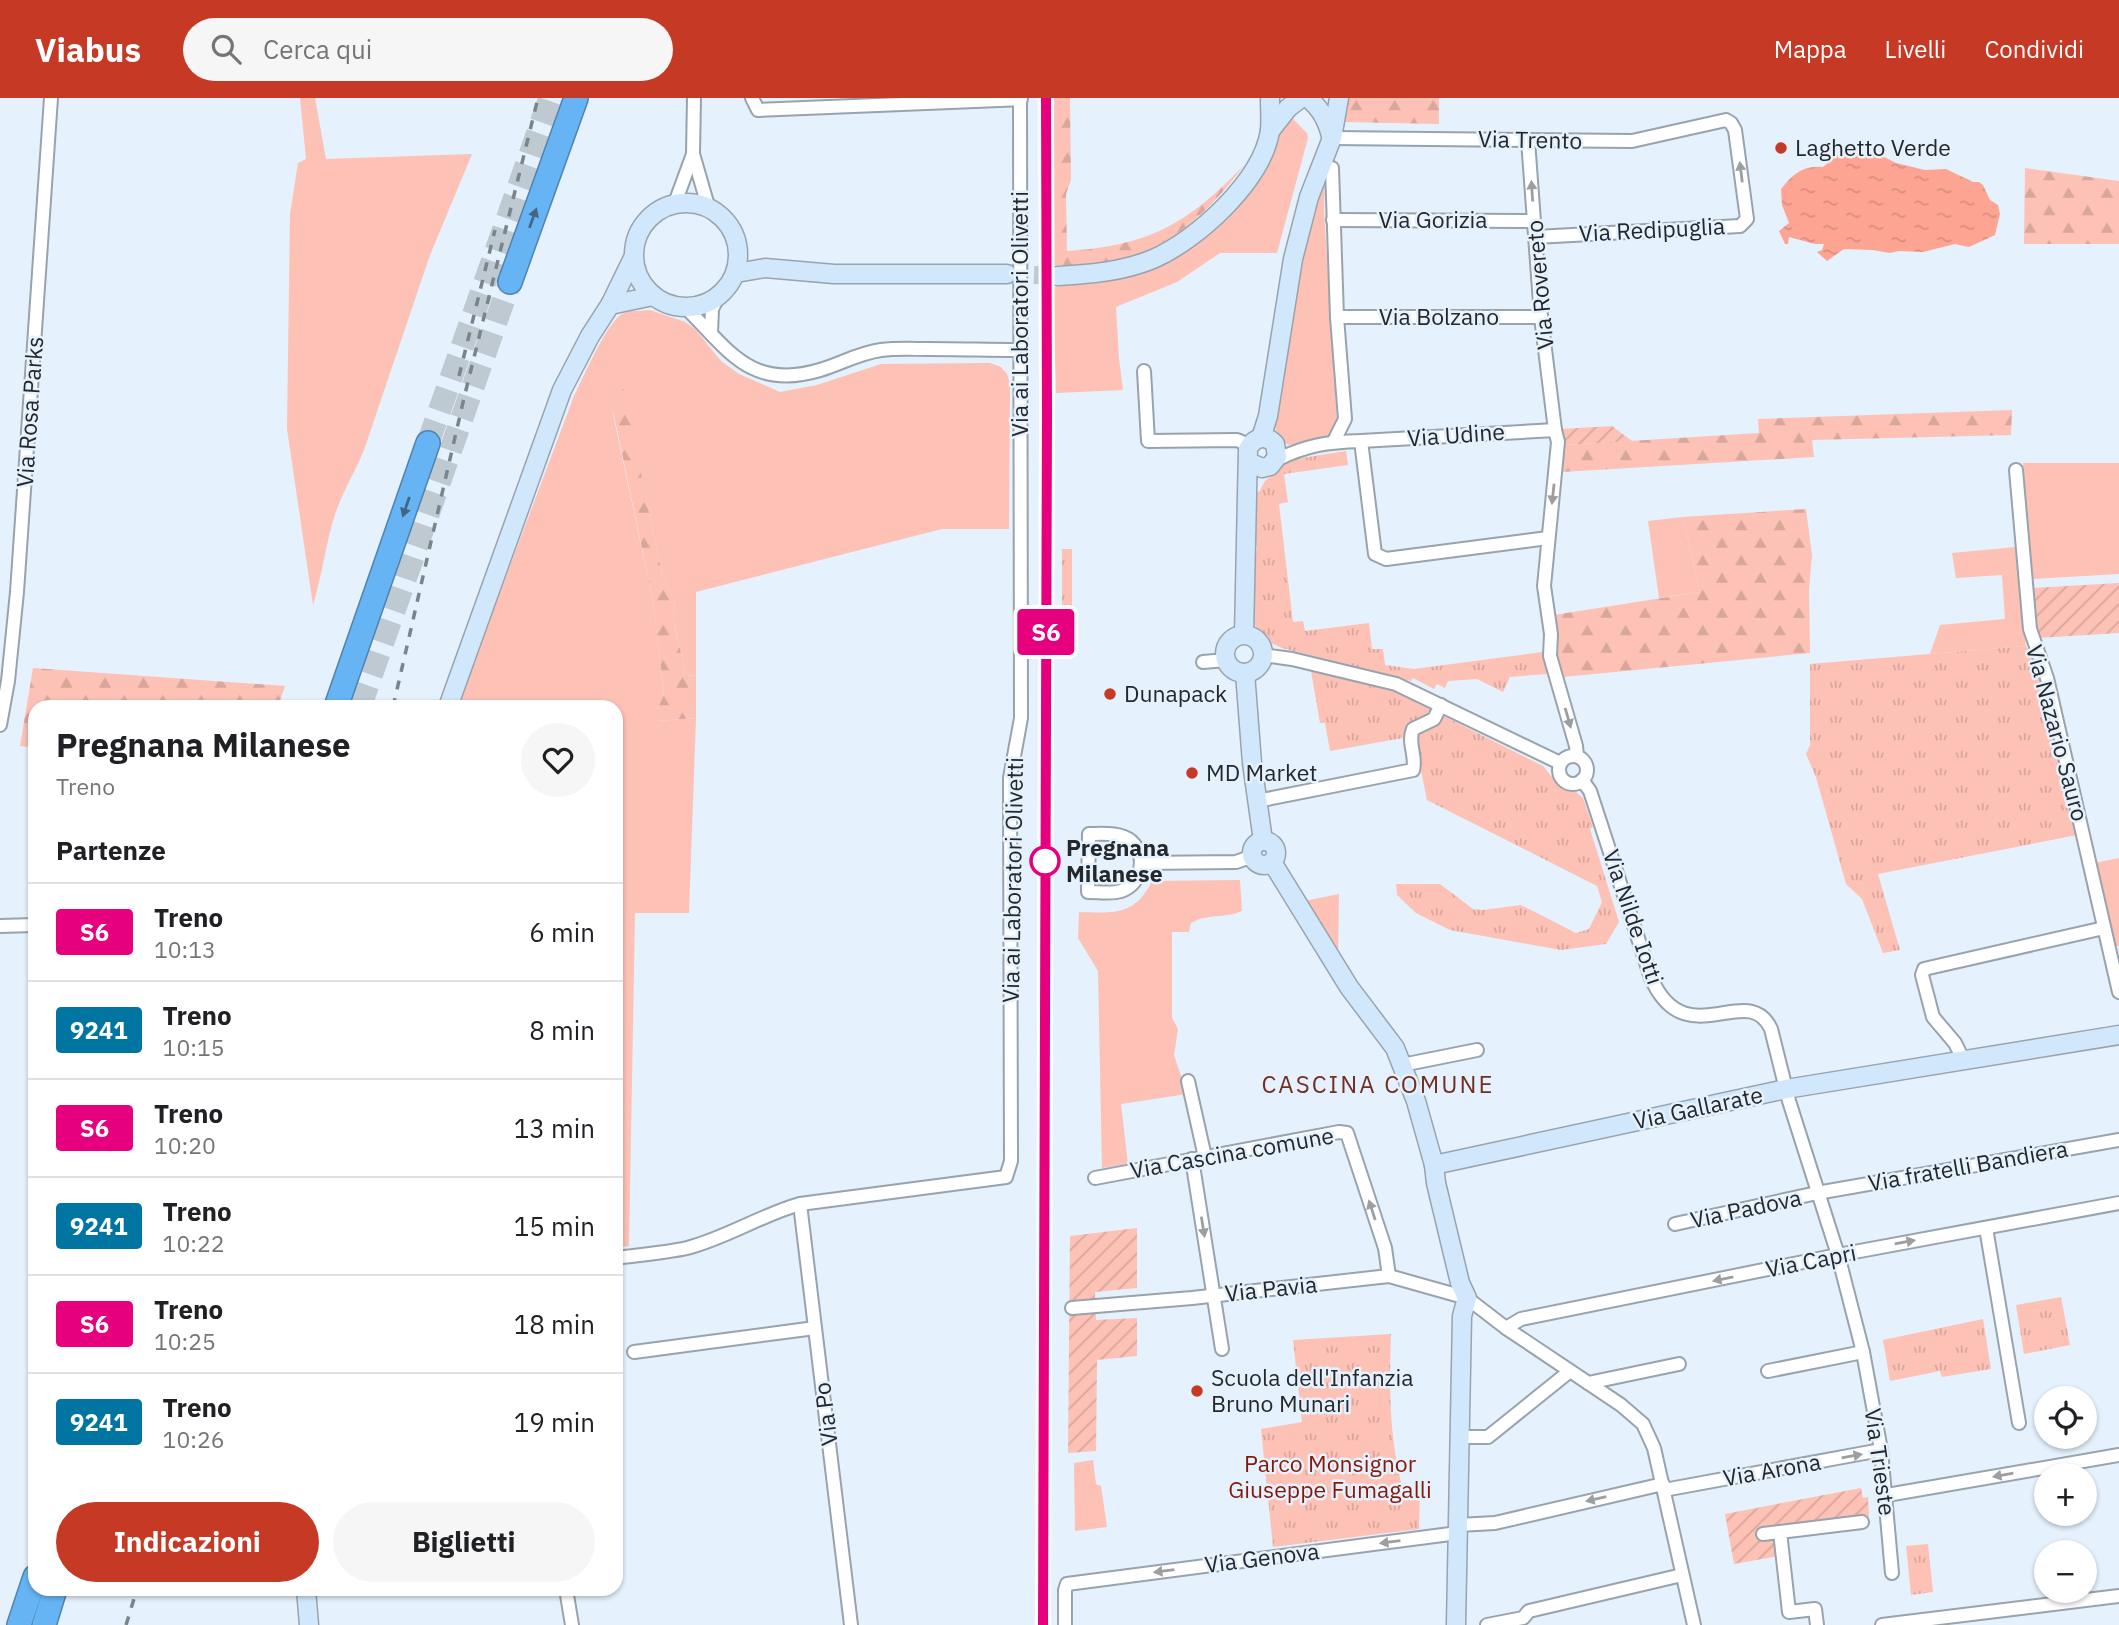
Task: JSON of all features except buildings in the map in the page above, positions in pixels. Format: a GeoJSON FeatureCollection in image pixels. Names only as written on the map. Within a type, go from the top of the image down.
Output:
{"type":"FeatureCollection","features":[{"type":"Feature","properties":{"kind":"highway"},"geometry":{"type":"LineString","coordinates":[[510,282],[576,98]]}},
{"type":"Feature","properties":{"kind":"highway"},"geometry":{"type":"LineString","coordinates":[[337,700],[429,443]]}},
{"type":"Feature","properties":{"kind":"highway"},"geometry":{"type":"LineString","coordinates":[[19,1625],[29,1596]]}},
{"type":"Feature","properties":{"kind":"highway"},"geometry":{"type":"LineString","coordinates":[[44,1625],[53,1596]]}},
{"type":"Feature","properties":{"kind":"street","name":"Via Rosa Parks"},"geometry":{"type":"LineString","coordinates":[[0,725],[18,592],[51,98]]}},
{"type":"Feature","properties":{"kind":"street"},"geometry":{"type":"LineString","coordinates":[[694,98],[693,154],[708,206]]}},
{"type":"Feature","properties":{"kind":"street"},"geometry":{"type":"LineString","coordinates":[[752,98],[758,110],[1021,98]]}},
{"type":"Feature","properties":{"kind":"street","name":"Via ai Laboratori Olivetti"},"geometry":{"type":"LineString","coordinates":[[623,1257],[687,1248],[800,1203],[1006,1177],[1011,1161],[1010,778],[1021,718],[1021,98]]}},
{"type":"Feature","properties":{"kind":"street"},"geometry":{"type":"LineString","coordinates":[[1270,98],[1270,131]]}},
{"type":"Feature","properties":{"kind":"street"},"geometry":{"type":"LineString","coordinates":[[1057,276],[1102,273],[1138,264],[1170,251],[1186,240],[1216,216],[1241,187],[1258,160],[1270,131],[1288,108],[1301,98]]}},
{"type":"Feature","properties":{"kind":"street"},"geometry":{"type":"LineString","coordinates":[[1308,98],[1326,119],[1332,138]]}},
{"type":"Feature","properties":{"kind":"street"},"geometry":{"type":"LineString","coordinates":[[1244,634],[1247,494],[1263,451],[1293,259],[1309,197],[1332,138],[1339,98]]}},
{"type":"Feature","properties":{"kind":"street","name":"Via Trento"},"geometry":{"type":"LineString","coordinates":[[1332,138],[1632,141],[1726,120]]}},
{"type":"Feature","properties":{"kind":"street","name":"Via Redipuglia"},"geometry":{"type":"LineString","coordinates":[[1535,237],[1740,226],[1746,219],[1735,130],[1726,120]]}},
{"type":"Feature","properties":{"kind":"street","name":"Via Rovereto"},"geometry":{"type":"LineString","coordinates":[[1528,140],[1541,317],[1553,429],[1558,442],[1544,586],[1551,634],[1550,656],[1577,756]]}},
{"type":"Feature","properties":{"kind":"street"},"geometry":{"type":"LineString","coordinates":[[676,203],[693,154]]}},
{"type":"Feature","properties":{"kind":"street"},"geometry":{"type":"LineString","coordinates":[[1332,168],[1337,317],[1345,419],[1334,441]]}},
{"type":"Feature","properties":{"kind":"street"},"geometry":{"type":"LineString","coordinates":[[451,700],[562,390],[590,336],[610,305],[633,258],[635,243],[645,223],[661,208],[676,203],[692,202],[708,206],[723,216],[734,231],[739,249],[736,273],[729,285],[709,302],[685,307],[668,304],[653,296],[636,273],[633,258]]}},
{"type":"Feature","properties":{"kind":"street","name":"Via Gorizia"},"geometry":{"type":"LineString","coordinates":[[1333,220],[1533,221]]}},
{"type":"Feature","properties":{"kind":"street"},"geometry":{"type":"LineString","coordinates":[[739,249],[765,268]]}},
{"type":"Feature","properties":{"kind":"street"},"geometry":{"type":"LineString","coordinates":[[736,273],[765,268],[834,274],[1007,274]]}},
{"type":"Feature","properties":{"kind":"street"},"geometry":{"type":"LineString","coordinates":[[711,333],[712,309],[719,295]]}},
{"type":"Feature","properties":{"kind":"street"},"geometry":{"type":"LineString","coordinates":[[610,305],[653,296]]}},
{"type":"Feature","properties":{"kind":"street"},"geometry":{"type":"LineString","coordinates":[[685,307],[736,360],[756,370],[778,375],[814,372],[881,350],[1020,349]]}},
{"type":"Feature","properties":{"kind":"street","name":"Via Bolzano"},"geometry":{"type":"LineString","coordinates":[[1337,317],[1541,317]]}},
{"type":"Feature","properties":{"kind":"street"},"geometry":{"type":"LineString","coordinates":[[1143,371],[1149,441],[1237,440],[1263,451]]}},
{"type":"Feature","properties":{"kind":"street","name":"Via Udine"},"geometry":{"type":"LineString","coordinates":[[1263,451],[1296,450],[1334,441],[1553,429]]}},
{"type":"Feature","properties":{"kind":"street"},"geometry":{"type":"LineString","coordinates":[[1361,441],[1378,557],[1386,559],[1548,538]]}},
{"type":"Feature","properties":{"kind":"street","name":"Via Nazario Sauro"},"geometry":{"type":"LineString","coordinates":[[2016,470],[2030,629],[2041,655],[2049,687],[2119,992]]}},
{"type":"Feature","properties":{"kind":"street"},"geometry":{"type":"LineString","coordinates":[[1244,634],[1256,638],[1263,649],[1263,655],[1255,669],[1245,673],[1233,670],[1226,660],[1226,648],[1238,635],[1244,634]]}},
{"type":"Feature","properties":{"kind":"street"},"geometry":{"type":"LineString","coordinates":[[1263,655],[1396,684],[1560,763]]}},
{"type":"Feature","properties":{"kind":"street"},"geometry":{"type":"LineString","coordinates":[[1203,662],[1226,660]]}},
{"type":"Feature","properties":{"kind":"street"},"geometry":{"type":"LineString","coordinates":[[1245,673],[1263,841]]}},
{"type":"Feature","properties":{"kind":"street"},"geometry":{"type":"LineString","coordinates":[[1257,801],[1413,770],[1415,766],[1410,741],[1413,729],[1434,719],[1441,705]]}},
{"type":"Feature","properties":{"kind":"street"},"geometry":{"type":"LineString","coordinates":[[1577,756],[1584,761],[1587,769],[1582,780],[1573,784],[1564,781],[1559,773],[1560,763],[1567,757],[1577,756]]}},
{"type":"Feature","properties":{"kind":"street","name":"Via Nilde Iotti"},"geometry":{"type":"LineString","coordinates":[[1582,780],[1590,792],[1651,978],[1662,999],[1688,1016],[1749,1010],[1758,1013],[1772,1029],[1786,1089]]}},
{"type":"Feature","properties":{"kind":"street"},"geometry":{"type":"LineString","coordinates":[[1089,834],[1118,835],[1131,841],[1139,852],[1142,863],[1136,881],[1119,892],[1088,892],[1089,834]]}},
{"type":"Feature","properties":{"kind":"street"},"geometry":{"type":"LineString","coordinates":[[1263,841],[1269,842],[1276,850],[1272,862],[1261,865],[1253,856],[1254,847],[1263,841]]}},
{"type":"Feature","properties":{"kind":"street"},"geometry":{"type":"LineString","coordinates":[[1142,863],[1236,862],[1253,856]]}},
{"type":"Feature","properties":{"kind":"street"},"geometry":{"type":"LineString","coordinates":[[1272,862],[1349,987],[1395,1048],[1416,1101],[1434,1165],[1457,1271],[1467,1298],[1506,1328],[1621,1405],[1643,1424],[1654,1448],[1664,1487],[1693,1625]]}},
{"type":"Feature","properties":{"kind":"street"},"geometry":{"type":"LineString","coordinates":[[0,926],[28,925]]}},
{"type":"Feature","properties":{"kind":"street"},"geometry":{"type":"LineString","coordinates":[[1963,1059],[1955,1043],[1933,1017],[1922,975],[1924,970],[2105,928]]}},
{"type":"Feature","properties":{"kind":"street","name":"Via Gallarate"},"geometry":{"type":"LineString","coordinates":[[1434,1165],[1786,1089],[2119,1035]]}},
{"type":"Feature","properties":{"kind":"street"},"geometry":{"type":"LineString","coordinates":[[1402,1065],[1477,1050]]}},
{"type":"Feature","properties":{"kind":"street"},"geometry":{"type":"LineString","coordinates":[[1188,1081],[1222,1349]]}},
{"type":"Feature","properties":{"kind":"street","name":"Via Trieste"},"geometry":{"type":"LineString","coordinates":[[1786,1089],[1838,1255],[1863,1352],[1881,1451],[1892,1573]]}},
{"type":"Feature","properties":{"kind":"street","name":"Via Cascina comune"},"geometry":{"type":"LineString","coordinates":[[1095,1178],[1339,1132],[1347,1133],[1385,1248],[1389,1276]]}},
{"type":"Feature","properties":{"kind":"street","name":"Via fratelli Bandiera"},"geometry":{"type":"LineString","coordinates":[[1817,1193],[2119,1140]]}},
{"type":"Feature","properties":{"kind":"street","name":"Via Padova"},"geometry":{"type":"LineString","coordinates":[[1675,1224],[1817,1193]]}},
{"type":"Feature","properties":{"kind":"street","name":"Via Po"},"geometry":{"type":"LineString","coordinates":[[800,1203],[851,1625]]}},
{"type":"Feature","properties":{"kind":"street","name":"Via Capri"},"geometry":{"type":"LineString","coordinates":[[1506,1328],[1521,1320],[1838,1255],[2119,1203]]}},
{"type":"Feature","properties":{"kind":"street"},"geometry":{"type":"LineString","coordinates":[[1986,1228],[2020,1423]]}},
{"type":"Feature","properties":{"kind":"street","name":"Via Pavia"},"geometry":{"type":"LineString","coordinates":[[1072,1308],[1389,1276],[1467,1298]]}},
{"type":"Feature","properties":{"kind":"street"},"geometry":{"type":"LineString","coordinates":[[1456,1625],[1462,1316],[1467,1298]]}},
{"type":"Feature","properties":{"kind":"street"},"geometry":{"type":"LineString","coordinates":[[634,1352],[816,1328]]}},
{"type":"Feature","properties":{"kind":"street"},"geometry":{"type":"LineString","coordinates":[[1768,1371],[1863,1352]]}},
{"type":"Feature","properties":{"kind":"street"},"geometry":{"type":"LineString","coordinates":[[1588,1382],[1679,1364]]}},
{"type":"Feature","properties":{"kind":"street"},"geometry":{"type":"LineString","coordinates":[[1460,1437],[1488,1437],[1570,1371]]}},
{"type":"Feature","properties":{"kind":"street","name":"Via Arona"},"geometry":{"type":"LineString","coordinates":[[1664,1487],[1881,1451]]}},
{"type":"Feature","properties":{"kind":"street"},"geometry":{"type":"LineString","coordinates":[[1886,1495],[2119,1455]]}},
{"type":"Feature","properties":{"kind":"street","name":"Via Genova"},"geometry":{"type":"LineString","coordinates":[[1065,1625],[1067,1584],[1495,1523],[1664,1487]]}},
{"type":"Feature","properties":{"kind":"street"},"geometry":{"type":"LineString","coordinates":[[1763,1534],[1862,1522]]}},
{"type":"Feature","properties":{"kind":"street"},"geometry":{"type":"LineString","coordinates":[[1780,1532],[1790,1618],[1815,1609],[1817,1625]]}},
{"type":"Feature","properties":{"kind":"street"},"geometry":{"type":"LineString","coordinates":[[1487,1625],[1529,1619],[1682,1575]]}},
{"type":"Feature","properties":{"kind":"street"},"geometry":{"type":"LineString","coordinates":[[307,1596],[309,1625]]}},
{"type":"Feature","properties":{"kind":"street"},"geometry":{"type":"LineString","coordinates":[[567,1596],[572,1625]]}},
{"type":"Feature","properties":{"kind":"street"},"geometry":{"type":"LineString","coordinates":[[1882,1625],[2119,1596]]}},
{"type":"Feature","properties":{"kind":"green space"},"geometry":{"type":"Polygon","coordinates":[[[300,98],[315,98],[326,159],[472,154],[430,255],[364,450],[335,514],[313,605],[287,429],[290,214],[298,163],[306,159],[300,98]]]}},
{"type":"Feature","properties":{"kind":"green space"},"geometry":{"type":"Polygon","coordinates":[[[1054,98],[1070,98],[1071,180],[1066,194],[1067,251],[1121,244],[1165,228],[1204,203],[1244,165],[1200,215],[1165,241],[1146,251],[1091,265],[1054,265],[1054,98]]]}},
{"type":"Feature","properties":{"kind":"green space"},"geometry":{"type":"Polygon","coordinates":[[[1348,98],[1439,98],[1439,124],[1343,122],[1342,113],[1348,98]]]}},
{"type":"Feature","properties":{"kind":"green space"},"geometry":{"type":"Polygon","coordinates":[[[1290,116],[1307,133],[1308,138],[1277,253],[1220,253],[1177,282],[1116,307],[1123,390],[1056,393],[1053,287],[1106,282],[1144,272],[1200,241],[1247,196],[1290,116]]]}},
{"type":"Feature","properties":{"kind":"green space"},"geometry":{"type":"Polygon","coordinates":[[[2025,168],[2119,181],[2119,244],[2024,244],[2025,168]]]}},
{"type":"Feature","properties":{"kind":"green space"},"geometry":{"type":"Polygon","coordinates":[[[1325,172],[1324,210],[1337,421],[1328,438],[1290,445],[1281,442],[1274,426],[1300,259],[1325,172]]]}},
{"type":"Feature","properties":{"kind":"green space"},"geometry":{"type":"Polygon","coordinates":[[[650,310],[685,322],[695,329],[721,361],[739,374],[780,392],[817,385],[881,364],[990,363],[1001,367],[1010,384],[1009,529],[942,529],[696,592],[696,676],[686,675],[673,618],[675,603],[662,574],[623,390],[615,399],[614,419],[653,601],[664,695],[657,709],[657,721],[696,718],[689,913],[635,913],[629,1246],[623,1247],[623,700],[460,700],[574,396],[609,328],[622,314],[650,310]]]}},
{"type":"Feature","properties":{"kind":"green space"},"geometry":{"type":"Polygon","coordinates":[[[623,389],[631,394],[641,474],[662,574],[675,603],[673,618],[686,675],[696,676],[696,718],[657,721],[657,709],[664,695],[653,601],[612,406],[623,389]]]}},
{"type":"Feature","properties":{"kind":"green space"},"geometry":{"type":"Polygon","coordinates":[[[2012,410],[2011,435],[1812,440],[1814,457],[1562,472],[1565,445],[1759,433],[1758,419],[2012,410]]]}},
{"type":"Feature","properties":{"kind":"green space"},"geometry":{"type":"Polygon","coordinates":[[[1612,426],[1632,441],[1565,445],[1561,429],[1612,426]]]}},
{"type":"Feature","properties":{"kind":"green space"},"geometry":{"type":"Polygon","coordinates":[[[1346,451],[1348,465],[1284,474],[1288,502],[1279,504],[1293,622],[1303,621],[1305,631],[1369,623],[1372,649],[1383,649],[1385,665],[1414,669],[1543,652],[1547,674],[1510,677],[1503,692],[1477,679],[1448,681],[1445,688],[1437,684],[1434,689],[1413,678],[1411,681],[1282,648],[1269,642],[1254,624],[1252,570],[1257,549],[1252,522],[1256,491],[1259,492],[1265,481],[1289,460],[1346,451]]]}},
{"type":"Feature","properties":{"kind":"green space"},"geometry":{"type":"Polygon","coordinates":[[[2023,463],[2119,463],[2119,574],[2031,579],[2023,463]]]}},
{"type":"Feature","properties":{"kind":"green space"},"geometry":{"type":"Polygon","coordinates":[[[1806,509],[1812,555],[1809,589],[1810,653],[1563,677],[1557,657],[1554,615],[1700,592],[1683,517],[1806,509]]]}},
{"type":"Feature","properties":{"kind":"green space"},"geometry":{"type":"Polygon","coordinates":[[[1683,517],[1700,592],[1659,598],[1648,521],[1683,517]]]}},
{"type":"Feature","properties":{"kind":"green space"},"geometry":{"type":"Polygon","coordinates":[[[2016,547],[2026,646],[1930,654],[1940,625],[2005,619],[2002,575],[1956,578],[1952,553],[2016,547]]]}},
{"type":"Feature","properties":{"kind":"green space"},"geometry":{"type":"Polygon","coordinates":[[[1062,549],[1072,549],[1072,613],[1062,613],[1062,549]]]}},
{"type":"Feature","properties":{"kind":"green space"},"geometry":{"type":"Polygon","coordinates":[[[2119,583],[2119,633],[2037,638],[2031,588],[2119,583]]]}},
{"type":"Feature","properties":{"kind":"green space"},"geometry":{"type":"Polygon","coordinates":[[[2026,646],[2041,680],[2077,835],[1878,874],[1900,950],[1883,953],[1862,899],[1846,884],[1816,777],[1806,754],[1810,745],[1810,664],[2026,646]]]}},
{"type":"Feature","properties":{"kind":"green space"},"geometry":{"type":"Polygon","coordinates":[[[33,668],[285,686],[280,700],[28,700],[28,747],[20,746],[33,668]]]}},
{"type":"Feature","properties":{"kind":"green space"},"geometry":{"type":"Polygon","coordinates":[[[1311,671],[1396,692],[1543,766],[1560,787],[1576,792],[1583,798],[1619,922],[1606,944],[1561,950],[1450,930],[1416,913],[1397,895],[1396,884],[1440,884],[1473,909],[1521,905],[1576,933],[1589,929],[1602,902],[1597,886],[1427,800],[1414,736],[1330,751],[1325,723],[1320,723],[1311,671]]]}},
{"type":"Feature","properties":{"kind":"green space"},"geometry":{"type":"Polygon","coordinates":[[[2119,858],[2119,946],[2115,946],[2095,863],[2119,858]]]}},
{"type":"Feature","properties":{"kind":"green space"},"geometry":{"type":"Polygon","coordinates":[[[1240,880],[1242,911],[1197,920],[1191,923],[1189,932],[1172,932],[1172,1018],[1178,1029],[1174,1055],[1187,1094],[1121,1104],[1128,1164],[1102,1168],[1098,971],[1078,938],[1079,912],[1122,910],[1138,901],[1152,881],[1240,880]]]}},
{"type":"Feature","properties":{"kind":"green space"},"geometry":{"type":"Polygon","coordinates":[[[1339,894],[1338,959],[1304,901],[1339,894]]]}},
{"type":"Feature","properties":{"kind":"green space"},"geometry":{"type":"Polygon","coordinates":[[[1137,1228],[1137,1288],[1095,1292],[1096,1320],[1137,1318],[1137,1356],[1097,1360],[1096,1451],[1068,1453],[1070,1236],[1137,1228]]]}},
{"type":"Feature","properties":{"kind":"green space"},"geometry":{"type":"Polygon","coordinates":[[[2061,1297],[2070,1345],[2024,1354],[2016,1305],[2061,1297]]]}},
{"type":"Feature","properties":{"kind":"green space"},"geometry":{"type":"Polygon","coordinates":[[[1983,1319],[1991,1369],[1942,1377],[1940,1371],[1890,1381],[1883,1340],[1983,1319]]]}},
{"type":"Feature","properties":{"kind":"green space","name":"Parco Monsignor Giuseppe Fumagalli"},"geometry":{"type":"Polygon","coordinates":[[[1391,1334],[1390,1393],[1395,1451],[1403,1490],[1420,1490],[1419,1529],[1273,1547],[1261,1429],[1302,1422],[1293,1340],[1391,1334]]]}},
{"type":"Feature","properties":{"kind":"green space"},"geometry":{"type":"Polygon","coordinates":[[[1093,1460],[1096,1484],[1101,1486],[1107,1527],[1075,1531],[1074,1463],[1093,1460]]]}},
{"type":"Feature","properties":{"kind":"green space"},"geometry":{"type":"Polygon","coordinates":[[[1861,1488],[1863,1498],[1868,1497],[1869,1517],[1759,1531],[1777,1537],[1779,1556],[1734,1564],[1725,1514],[1861,1488]]]}},
{"type":"Feature","properties":{"kind":"green space"},"geometry":{"type":"Polygon","coordinates":[[[1928,1544],[1933,1592],[1911,1595],[1906,1546],[1928,1544]]]}},
{"type":"Feature","properties":{"kind":"water","name":"Laghetto Verde"},"geometry":{"type":"Polygon","coordinates":[[[1837,155],[1882,156],[1896,163],[1925,170],[1946,169],[1973,182],[1979,182],[1990,200],[1998,205],[2000,214],[1995,235],[1969,247],[1955,244],[1923,252],[1890,253],[1844,249],[1827,261],[1817,252],[1822,250],[1824,244],[1789,237],[1788,244],[1785,244],[1779,231],[1789,223],[1782,205],[1781,189],[1799,172],[1810,167],[1823,167],[1837,155]]]}},
{"type":"Feature","properties":{"kind":"tunnel"},"geometry":{"type":"LineString","coordinates":[[428,443],[550,98]]}},
{"type":"Feature","properties":{"kind":"tunnel"},"geometry":{"type":"LineString","coordinates":[[1007,274],[1057,276]]}},
{"type":"Feature","properties":{"kind":"tunnel"},"geometry":{"type":"LineString","coordinates":[[362,700],[510,282]]}},
{"type":"Feature","properties":{"kind":"railway"},"geometry":{"type":"LineString","coordinates":[[395,700],[464,398],[538,98]]}},
{"type":"Feature","properties":{"kind":"railway"},"geometry":{"type":"LineString","coordinates":[[1043,1625],[1046,98]]}},
{"type":"Feature","properties":{"kind":"railway"},"geometry":{"type":"LineString","coordinates":[[459,376],[495,230]]}},
{"type":"Feature","properties":{"kind":"railway"},"geometry":{"type":"LineString","coordinates":[[126,1625],[135,1596]]}},
{"type":"Feature","properties":{"kind":"train","name":"S6"},"geometry":{"type":"LineString","coordinates":[[1043,1625],[1046,98]]}},
{"type":"Feature","properties":{"kind":"place","name":"Laghetto Verde"},"geometry":{"type":"Point","coordinates":[1781,148]}},
{"type":"Feature","properties":{"kind":"place","name":"Dunapack"},"geometry":{"type":"Point","coordinates":[1110,694]}},
{"type":"Feature","properties":{"kind":"place","name":"MD Market"},"geometry":{"type":"Point","coordinates":[1192,773]}},
{"type":"Feature","properties":{"kind":"place","name":"Pregnana Milanese"},"geometry":{"type":"Point","coordinates":[1045,861]}},
{"type":"Feature","properties":{"kind":"place","name":"Scuola dell'Infanzia Bruno Munari"},"geometry":{"type":"Point","coordinates":[1197,1391]}},
{"type":"Feature","properties":{"kind":"district","name":"CASCINA COMUNE"},"geometry":{"type":"Point","coordinates":[1378,1085]}}]}
